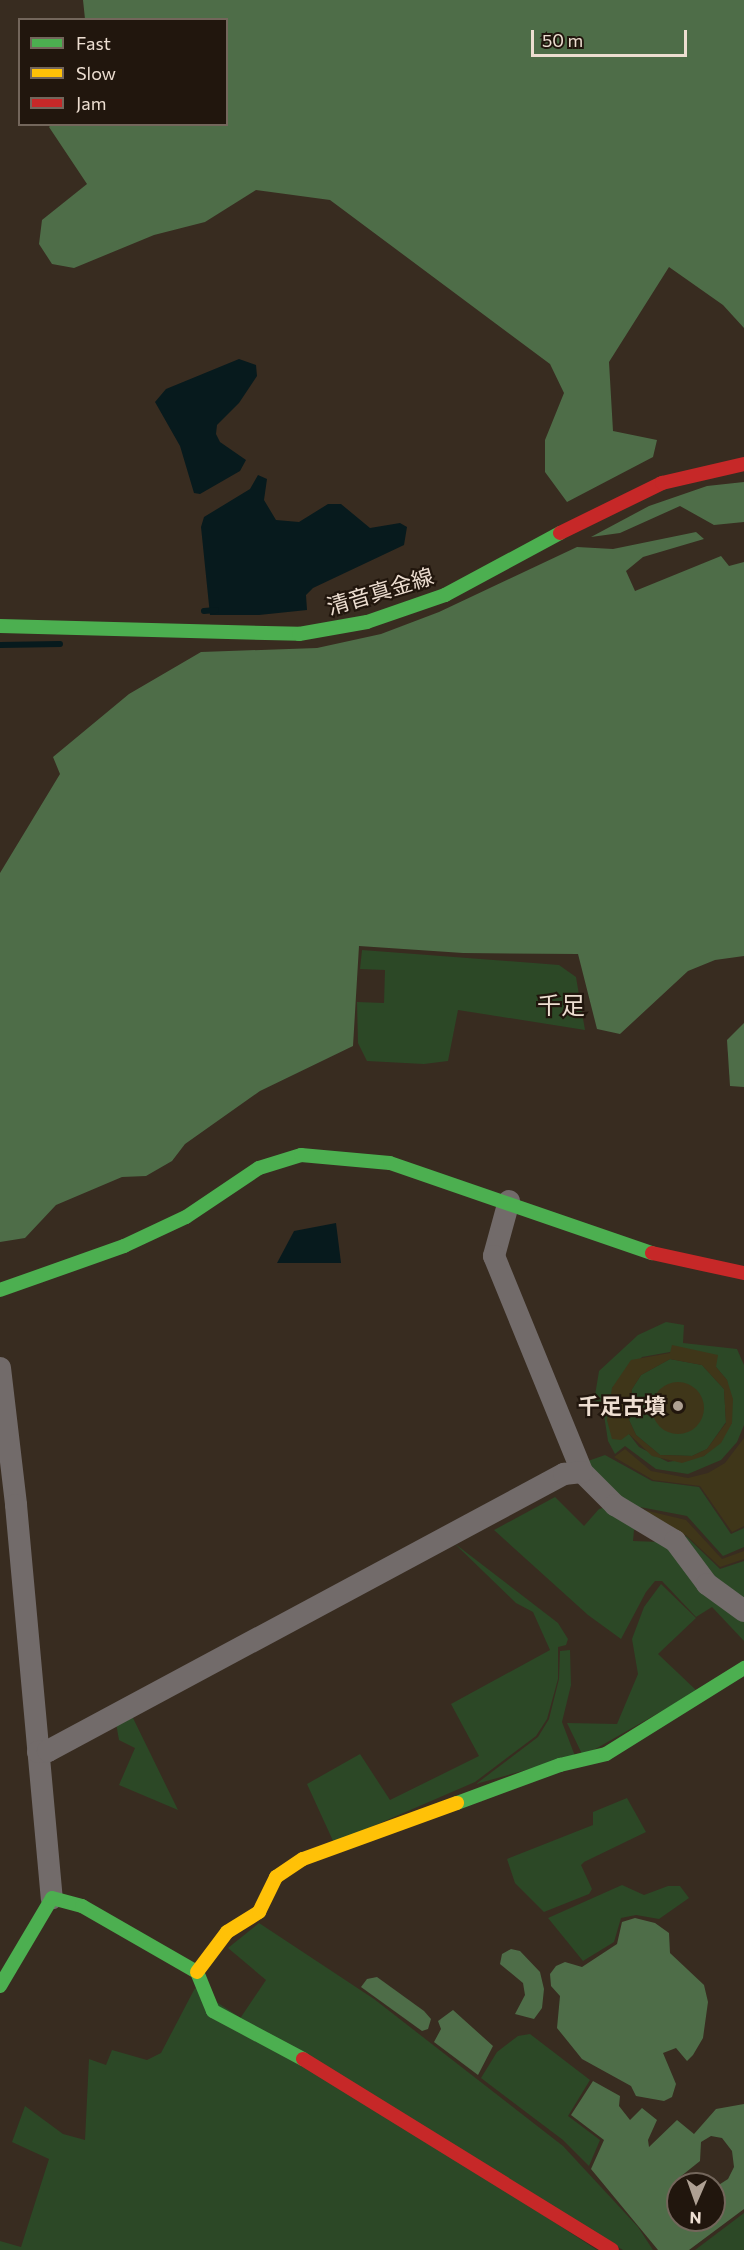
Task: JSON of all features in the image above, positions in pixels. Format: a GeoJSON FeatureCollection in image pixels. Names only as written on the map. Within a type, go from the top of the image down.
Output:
{"type":"FeatureCollection","features":[{"type":"Feature","properties":{"kind":"street","name":"清音真金線"},"geometry":{"type":"LineString","coordinates":[[0,626],[230,635],[299,634],[367,622],[445,595],[625,498],[662,483],[744,464]]}},
{"type":"Feature","properties":{"kind":"street"},"geometry":{"type":"LineString","coordinates":[[0,1290],[124,1246],[186,1217],[258,1168],[302,1155],[390,1163],[509,1202],[675,1261],[744,1273]]}},
{"type":"Feature","properties":{"kind":"street"},"geometry":{"type":"LineString","coordinates":[[509,1202],[494,1256],[582,1472],[615,1504],[675,1541],[707,1584],[744,1611]]}},
{"type":"Feature","properties":{"kind":"street"},"geometry":{"type":"LineString","coordinates":[[0,1368],[52,1898],[0,1986]]}},
{"type":"Feature","properties":{"kind":"street"},"geometry":{"type":"LineString","coordinates":[[38,1752],[48,1751],[564,1474],[582,1472]]}},
{"type":"Feature","properties":{"kind":"street"},"geometry":{"type":"LineString","coordinates":[[197,1972],[227,1932],[259,1912],[276,1877],[303,1859],[560,1766],[606,1754],[744,1668]]}},
{"type":"Feature","properties":{"kind":"street"},"geometry":{"type":"LineString","coordinates":[[52,1898],[81,1906],[197,1972],[213,2011],[286,2049],[612,2250]]}},
{"type":"Feature","properties":{"kind":"green space"},"geometry":{"type":"Polygon","coordinates":[[[83,0],[744,0],[744,328],[723,305],[669,267],[609,362],[613,431],[657,440],[653,457],[567,502],[545,472],[545,440],[564,393],[550,364],[330,200],[256,190],[205,222],[154,235],[74,268],[52,264],[39,244],[42,220],[87,184],[50,126],[228,126],[228,18],[85,18],[83,0]]]}},
{"type":"Feature","properties":{"kind":"green space"},"geometry":{"type":"Polygon","coordinates":[[[744,482],[744,522],[714,525],[680,506],[620,533],[591,537],[649,506],[707,486],[744,482]]]}},
{"type":"Feature","properties":{"kind":"green space"},"geometry":{"type":"Polygon","coordinates":[[[696,532],[704,539],[643,557],[626,571],[635,591],[721,556],[729,566],[744,562],[744,956],[715,960],[688,971],[620,1034],[597,1029],[578,954],[463,953],[359,946],[353,1046],[260,1091],[185,1144],[172,1161],[146,1176],[122,1177],[56,1205],[25,1238],[0,1242],[0,873],[60,774],[53,757],[129,694],[201,652],[317,648],[381,634],[439,612],[577,547],[613,549],[696,532]]]}},
{"type":"Feature","properties":{"kind":"green space"},"geometry":{"type":"Polygon","coordinates":[[[362,950],[559,965],[576,977],[585,1030],[458,1010],[448,1061],[424,1064],[367,1061],[358,1043],[357,1002],[384,1003],[385,970],[360,969],[362,950]]]}},
{"type":"Feature","properties":{"kind":"green space"},"geometry":{"type":"Polygon","coordinates":[[[744,1023],[744,1087],[730,1086],[727,1040],[744,1023]]]}},
{"type":"Feature","properties":{"kind":"green space"},"geometry":{"type":"Polygon","coordinates":[[[666,1322],[684,1325],[683,1343],[737,1349],[744,1365],[744,1425],[737,1442],[721,1460],[688,1474],[656,1469],[625,1446],[615,1454],[608,1441],[602,1402],[594,1401],[599,1371],[638,1335],[666,1322]],[[670,1352],[642,1357],[612,1388],[629,1434],[639,1447],[668,1462],[704,1456],[732,1423],[727,1380],[716,1367],[670,1352]]]}},
{"type":"Feature","properties":{"kind":"green space"},"geometry":{"type":"Polygon","coordinates":[[[670,1359],[702,1365],[724,1389],[726,1422],[707,1449],[692,1456],[660,1455],[636,1435],[629,1420],[632,1389],[641,1375],[670,1359]]]}},
{"type":"Feature","properties":{"kind":"green space"},"geometry":{"type":"Polygon","coordinates":[[[605,1455],[652,1481],[699,1487],[731,1534],[744,1528],[744,1547],[723,1556],[687,1516],[640,1507],[687,1537],[720,1569],[744,1561],[744,1602],[620,1502],[585,1462],[605,1455]]]}},
{"type":"Feature","properties":{"kind":"green space"},"geometry":{"type":"Polygon","coordinates":[[[555,1497],[584,1526],[599,1509],[606,1507],[642,1530],[634,1530],[633,1541],[661,1542],[744,1618],[744,1641],[712,1607],[696,1617],[662,1581],[655,1581],[646,1592],[621,1639],[588,1615],[494,1530],[555,1497]]]}},
{"type":"Feature","properties":{"kind":"green space"},"geometry":{"type":"Polygon","coordinates":[[[454,1543],[558,1623],[568,1639],[566,1645],[558,1647],[558,1679],[547,1719],[536,1736],[475,1782],[334,1843],[307,1784],[360,1754],[390,1800],[479,1756],[451,1704],[550,1650],[533,1612],[516,1603],[454,1543]]]}},
{"type":"Feature","properties":{"kind":"green space"},"geometry":{"type":"Polygon","coordinates":[[[661,1584],[696,1618],[658,1654],[697,1691],[583,1756],[567,1723],[617,1724],[638,1674],[632,1639],[644,1607],[661,1584]]]}},
{"type":"Feature","properties":{"kind":"green space"},"geometry":{"type":"Polygon","coordinates":[[[570,1650],[571,1685],[562,1722],[575,1756],[476,1784],[538,1737],[549,1719],[559,1679],[560,1651],[570,1650]]]}},
{"type":"Feature","properties":{"kind":"green space"},"geometry":{"type":"Polygon","coordinates":[[[132,1716],[178,1810],[119,1785],[135,1748],[119,1740],[116,1723],[132,1716]]]}},
{"type":"Feature","properties":{"kind":"green space"},"geometry":{"type":"Polygon","coordinates":[[[627,1798],[646,1832],[584,1862],[581,1865],[592,1889],[589,1894],[544,1912],[515,1883],[507,1859],[593,1825],[593,1812],[627,1798]]]}},
{"type":"Feature","properties":{"kind":"green space"},"geometry":{"type":"Polygon","coordinates":[[[622,1885],[644,1895],[668,1886],[680,1886],[689,1898],[659,1919],[636,1915],[621,1918],[614,1942],[583,1961],[548,1918],[622,1885]]]}},
{"type":"Feature","properties":{"kind":"green space"},"geometry":{"type":"Polygon","coordinates":[[[635,1918],[655,1923],[669,1933],[670,1953],[704,1985],[708,2002],[703,2038],[693,2055],[687,2061],[676,2048],[663,2053],[676,2084],[672,2097],[664,2101],[636,2096],[631,2086],[582,2059],[557,2028],[560,1996],[551,1986],[550,1974],[556,1966],[565,1962],[582,1967],[617,1944],[622,1922],[635,1918]]]}},
{"type":"Feature","properties":{"kind":"green space"},"geometry":{"type":"Polygon","coordinates":[[[259,1923],[374,1999],[563,2146],[638,2227],[653,2250],[623,2250],[239,2020],[266,1980],[228,1948],[259,1923]]]}},
{"type":"Feature","properties":{"kind":"green space"},"geometry":{"type":"Polygon","coordinates":[[[511,1949],[520,1951],[540,1972],[544,1989],[542,2008],[534,2019],[515,2014],[525,1995],[523,1983],[500,1964],[502,1954],[511,1949]]]}},
{"type":"Feature","properties":{"kind":"green space"},"geometry":{"type":"Polygon","coordinates":[[[377,1977],[424,2011],[431,2019],[428,2029],[422,2031],[361,1987],[367,1979],[377,1977]]]}},
{"type":"Feature","properties":{"kind":"green space"},"geometry":{"type":"Polygon","coordinates":[[[195,1988],[597,2250],[0,2250],[0,2241],[21,2247],[49,2159],[12,2142],[25,2106],[63,2134],[85,2140],[89,2059],[106,2065],[112,2050],[147,2060],[161,2053],[195,1988]]]}},
{"type":"Feature","properties":{"kind":"green space"},"geometry":{"type":"Polygon","coordinates":[[[453,2010],[493,2046],[478,2075],[434,2042],[441,2029],[438,2021],[453,2010]]]}},
{"type":"Feature","properties":{"kind":"green space"},"geometry":{"type":"Polygon","coordinates":[[[530,2034],[590,2080],[568,2116],[600,2140],[589,2166],[563,2140],[481,2078],[497,2052],[518,2036],[530,2034]]]}},
{"type":"Feature","properties":{"kind":"green space"},"geometry":{"type":"Polygon","coordinates":[[[593,2081],[620,2096],[619,2106],[630,2120],[642,2108],[657,2120],[648,2140],[649,2147],[677,2120],[694,2134],[716,2109],[744,2104],[744,2209],[726,2222],[726,2180],[734,2167],[732,2151],[722,2138],[711,2136],[701,2142],[700,2161],[686,2172],[666,2172],[666,2232],[713,2232],[689,2250],[658,2250],[591,2169],[604,2140],[571,2115],[593,2081]]]}},
{"type":"Feature","properties":{"kind":"green space"},"geometry":{"type":"Polygon","coordinates":[[[744,2213],[744,2250],[695,2250],[719,2232],[726,2232],[726,2227],[744,2213]]]}},
{"type":"Feature","properties":{"kind":"sand"},"geometry":{"type":"Polygon","coordinates":[[[672,1345],[718,1355],[716,1367],[727,1380],[733,1399],[732,1423],[721,1443],[704,1456],[682,1463],[652,1456],[629,1434],[621,1440],[612,1439],[607,1420],[612,1388],[631,1360],[670,1353],[672,1345]],[[670,1359],[641,1375],[632,1389],[629,1420],[636,1435],[660,1455],[692,1456],[707,1449],[726,1423],[724,1389],[702,1365],[670,1359]]]}},
{"type":"Feature","properties":{"kind":"sand"},"geometry":{"type":"Polygon","coordinates":[[[673,1382],[683,1382],[697,1389],[704,1408],[697,1427],[683,1434],[673,1434],[663,1430],[656,1423],[652,1413],[652,1403],[656,1393],[663,1386],[673,1382]]]}},
{"type":"Feature","properties":{"kind":"sand"},"geometry":{"type":"Polygon","coordinates":[[[744,1438],[744,1526],[732,1532],[700,1486],[653,1480],[614,1457],[625,1449],[651,1471],[688,1478],[708,1473],[725,1463],[744,1438]]]}},
{"type":"Feature","properties":{"kind":"sand"},"geometry":{"type":"Polygon","coordinates":[[[644,1510],[686,1520],[722,1559],[744,1551],[744,1559],[720,1567],[686,1535],[683,1536],[644,1510]]]}},
{"type":"Feature","properties":{"kind":"shaded area"},"geometry":{"type":"Polygon","coordinates":[[[239,359],[256,365],[257,376],[239,403],[217,425],[216,434],[220,442],[246,460],[240,471],[200,494],[194,493],[180,446],[155,402],[166,389],[239,359]]]}},
{"type":"Feature","properties":{"kind":"shaded area"},"geometry":{"type":"Polygon","coordinates":[[[258,475],[267,479],[264,500],[276,520],[299,522],[328,504],[341,504],[370,528],[400,523],[407,527],[404,545],[313,588],[306,595],[307,610],[259,615],[210,615],[201,527],[204,517],[250,489],[258,475]]]}},
{"type":"Feature","properties":{"kind":"shaded area"},"geometry":{"type":"Polygon","coordinates":[[[336,1223],[341,1263],[277,1263],[294,1231],[336,1223]]]}},
{"type":"Feature","properties":{"kind":"waterway"},"geometry":{"type":"LineString","coordinates":[[204,611],[216,610]]}},
{"type":"Feature","properties":{"kind":"waterway"},"geometry":{"type":"LineString","coordinates":[[0,645],[60,644]]}},
{"type":"Feature","properties":{"kind":"traffic: fast"},"geometry":{"type":"LineString","coordinates":[[0,626],[299,634],[367,622],[445,595],[560,533]]}},
{"type":"Feature","properties":{"kind":"traffic: fast"},"geometry":{"type":"LineString","coordinates":[[0,1290],[124,1246],[186,1217],[259,1168],[301,1155],[390,1163],[652,1253]]}},
{"type":"Feature","properties":{"kind":"traffic: fast"},"geometry":{"type":"LineString","coordinates":[[457,1803],[560,1765],[606,1754],[744,1668]]}},
{"type":"Feature","properties":{"kind":"traffic: fast"},"geometry":{"type":"LineString","coordinates":[[0,1986],[52,1898],[82,1906],[197,1972],[213,2011],[303,2059]]}},
{"type":"Feature","properties":{"kind":"traffic: slow"},"geometry":{"type":"LineString","coordinates":[[197,1972],[227,1932],[259,1912],[276,1877],[303,1859],[457,1803]]}},
{"type":"Feature","properties":{"kind":"traffic: jam"},"geometry":{"type":"LineString","coordinates":[[560,533],[662,483],[744,464]]}},
{"type":"Feature","properties":{"kind":"traffic: jam"},"geometry":{"type":"LineString","coordinates":[[652,1253],[744,1273]]}},
{"type":"Feature","properties":{"kind":"traffic: jam"},"geometry":{"type":"LineString","coordinates":[[303,2059],[612,2250]]}},
{"type":"Feature","properties":{"kind":"place","name":"千足古墳"},"geometry":{"type":"Point","coordinates":[678,1406]}},
{"type":"Feature","properties":{"kind":"district","name":"千足"},"geometry":{"type":"Point","coordinates":[561,1005]}}]}
